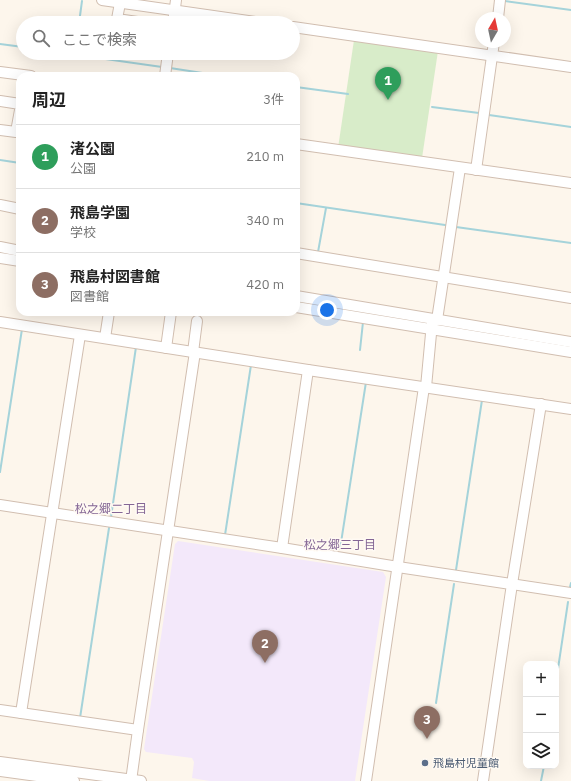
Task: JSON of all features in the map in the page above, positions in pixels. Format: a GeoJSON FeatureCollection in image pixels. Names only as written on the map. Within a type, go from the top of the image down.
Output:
{"type":"FeatureCollection","features":[{"type":"Feature","properties":{"kind":"street"},"geometry":{"type":"LineString","coordinates":[[102,0],[175,5],[229,16]]}},
{"type":"Feature","properties":{"kind":"street"},"geometry":{"type":"LineString","coordinates":[[499,12],[500,0]]}},
{"type":"Feature","properties":{"kind":"street"},"geometry":{"type":"LineString","coordinates":[[118,16],[120,2]]}},
{"type":"Feature","properties":{"kind":"street"},"geometry":{"type":"LineString","coordinates":[[173,16],[175,5]]}},
{"type":"Feature","properties":{"kind":"street"},"geometry":{"type":"LineString","coordinates":[[300,28],[571,67]]}},
{"type":"Feature","properties":{"kind":"street"},"geometry":{"type":"LineString","coordinates":[[476,170],[493,48]]}},
{"type":"Feature","properties":{"kind":"street"},"geometry":{"type":"LineString","coordinates":[[166,72],[167,60]]}},
{"type":"Feature","properties":{"kind":"street"},"geometry":{"type":"LineString","coordinates":[[0,72],[16,74]]}},
{"type":"Feature","properties":{"kind":"street"},"geometry":{"type":"LineString","coordinates":[[0,101],[16,103]]}},
{"type":"Feature","properties":{"kind":"street"},"geometry":{"type":"LineString","coordinates":[[0,130],[16,132]]}},
{"type":"Feature","properties":{"kind":"street"},"geometry":{"type":"LineString","coordinates":[[300,145],[571,184]]}},
{"type":"Feature","properties":{"kind":"street"},"geometry":{"type":"LineString","coordinates":[[366,781],[425,387],[433,324],[443,277],[460,168]]}},
{"type":"Feature","properties":{"kind":"street"},"geometry":{"type":"LineString","coordinates":[[0,205],[16,208]]}},
{"type":"Feature","properties":{"kind":"street"},"geometry":{"type":"LineString","coordinates":[[0,247],[16,250]]}},
{"type":"Feature","properties":{"kind":"street"},"geometry":{"type":"LineString","coordinates":[[300,254],[571,298]]}},
{"type":"Feature","properties":{"kind":"street"},"geometry":{"type":"LineString","coordinates":[[0,258],[16,260]]}},
{"type":"Feature","properties":{"kind":"street"},"geometry":{"type":"LineString","coordinates":[[300,297],[571,352]]}},
{"type":"Feature","properties":{"kind":"street"},"geometry":{"type":"LineString","coordinates":[[300,307],[571,342]]}},
{"type":"Feature","properties":{"kind":"street"},"geometry":{"type":"LineString","coordinates":[[105,338],[108,316]]}},
{"type":"Feature","properties":{"kind":"street"},"geometry":{"type":"LineString","coordinates":[[166,348],[170,316]]}},
{"type":"Feature","properties":{"kind":"street"},"geometry":{"type":"LineString","coordinates":[[0,762],[134,781],[138,730],[194,352],[197,321]]}},
{"type":"Feature","properties":{"kind":"street"},"geometry":{"type":"LineString","coordinates":[[0,322],[571,409]]}},
{"type":"Feature","properties":{"kind":"street"},"geometry":{"type":"LineString","coordinates":[[22,713],[80,335]]}},
{"type":"Feature","properties":{"kind":"street"},"geometry":{"type":"LineString","coordinates":[[282,548],[308,370]]}},
{"type":"Feature","properties":{"kind":"street"},"geometry":{"type":"LineString","coordinates":[[483,781],[512,584],[541,404]]}},
{"type":"Feature","properties":{"kind":"street"},"geometry":{"type":"LineString","coordinates":[[0,505],[282,548],[398,568],[571,593]]}},
{"type":"Feature","properties":{"kind":"street"},"geometry":{"type":"LineString","coordinates":[[0,710],[138,730]]}},
{"type":"Feature","properties":{"kind":"street"},"geometry":{"type":"LineString","coordinates":[[0,771],[74,781]]}},
{"type":"Feature","properties":{"kind":"shaded area"},"geometry":{"type":"Polygon","coordinates":[[[178,541],[383,572],[386,577],[355,781],[209,781],[192,778],[194,762],[192,758],[146,752],[144,749],[175,544],[178,541]]]}},
{"type":"Feature","properties":{"kind":"green space"},"geometry":{"type":"Polygon","coordinates":[[[354,40],[438,51],[422,158],[338,148],[354,40]]]}},
{"type":"Feature","properties":{"kind":"waterway"},"geometry":{"type":"LineString","coordinates":[[80,16],[82,1]]}},
{"type":"Feature","properties":{"kind":"waterway"},"geometry":{"type":"LineString","coordinates":[[505,1],[571,10]]}},
{"type":"Feature","properties":{"kind":"waterway"},"geometry":{"type":"LineString","coordinates":[[0,44],[16,46]]}},
{"type":"Feature","properties":{"kind":"waterway"},"geometry":{"type":"LineString","coordinates":[[112,60],[162,67]]}},
{"type":"Feature","properties":{"kind":"waterway"},"geometry":{"type":"LineString","coordinates":[[170,68],[196,72]]}},
{"type":"Feature","properties":{"kind":"waterway"},"geometry":{"type":"LineString","coordinates":[[300,88],[348,94]]}},
{"type":"Feature","properties":{"kind":"waterway"},"geometry":{"type":"LineString","coordinates":[[432,107],[479,113]]}},
{"type":"Feature","properties":{"kind":"waterway"},"geometry":{"type":"LineString","coordinates":[[489,115],[571,127]]}},
{"type":"Feature","properties":{"kind":"waterway"},"geometry":{"type":"LineString","coordinates":[[0,160],[16,162]]}},
{"type":"Feature","properties":{"kind":"waterway"},"geometry":{"type":"LineString","coordinates":[[300,204],[445,225]]}},
{"type":"Feature","properties":{"kind":"waterway"},"geometry":{"type":"LineString","coordinates":[[318,252],[326,208]]}},
{"type":"Feature","properties":{"kind":"waterway"},"geometry":{"type":"LineString","coordinates":[[456,227],[571,243]]}},
{"type":"Feature","properties":{"kind":"waterway"},"geometry":{"type":"LineString","coordinates":[[360,350],[363,322]]}},
{"type":"Feature","properties":{"kind":"waterway"},"geometry":{"type":"LineString","coordinates":[[0,472],[22,329]]}},
{"type":"Feature","properties":{"kind":"waterway"},"geometry":{"type":"LineString","coordinates":[[111,517],[136,347]]}},
{"type":"Feature","properties":{"kind":"waterway"},"geometry":{"type":"LineString","coordinates":[[225,535],[251,365]]}},
{"type":"Feature","properties":{"kind":"waterway"},"geometry":{"type":"LineString","coordinates":[[340,549],[366,382]]}},
{"type":"Feature","properties":{"kind":"waterway"},"geometry":{"type":"LineString","coordinates":[[456,570],[482,400]]}},
{"type":"Feature","properties":{"kind":"waterway"},"geometry":{"type":"LineString","coordinates":[[80,718],[109,528]]}},
{"type":"Feature","properties":{"kind":"waterway"},"geometry":{"type":"LineString","coordinates":[[570,587],[571,583]]}},
{"type":"Feature","properties":{"kind":"waterway"},"geometry":{"type":"LineString","coordinates":[[436,703],[454,584]]}},
{"type":"Feature","properties":{"kind":"waterway"},"geometry":{"type":"LineString","coordinates":[[559,662],[568,602]]}},
{"type":"Feature","properties":{"kind":"waterway"},"geometry":{"type":"LineString","coordinates":[[541,781],[543,769]]}},
{"type":"Feature","properties":{"kind":"place","name":"渚公園"},"geometry":{"type":"Point","coordinates":[388,100]}},
{"type":"Feature","properties":{"kind":"place","name":"飛島学園"},"geometry":{"type":"Point","coordinates":[265,663]}},
{"type":"Feature","properties":{"kind":"place","name":"飛島村図書館"},"geometry":{"type":"Point","coordinates":[427,739]}},
{"type":"Feature","properties":{"kind":"place","name":"飛島村児童館"},"geometry":{"type":"Point","coordinates":[425,763]}},
{"type":"Feature","properties":{"kind":"district","name":"松之郷二丁目"},"geometry":{"type":"Point","coordinates":[111,509]}},
{"type":"Feature","properties":{"kind":"district","name":"松之郷三丁目"},"geometry":{"type":"Point","coordinates":[340,545]}}]}
